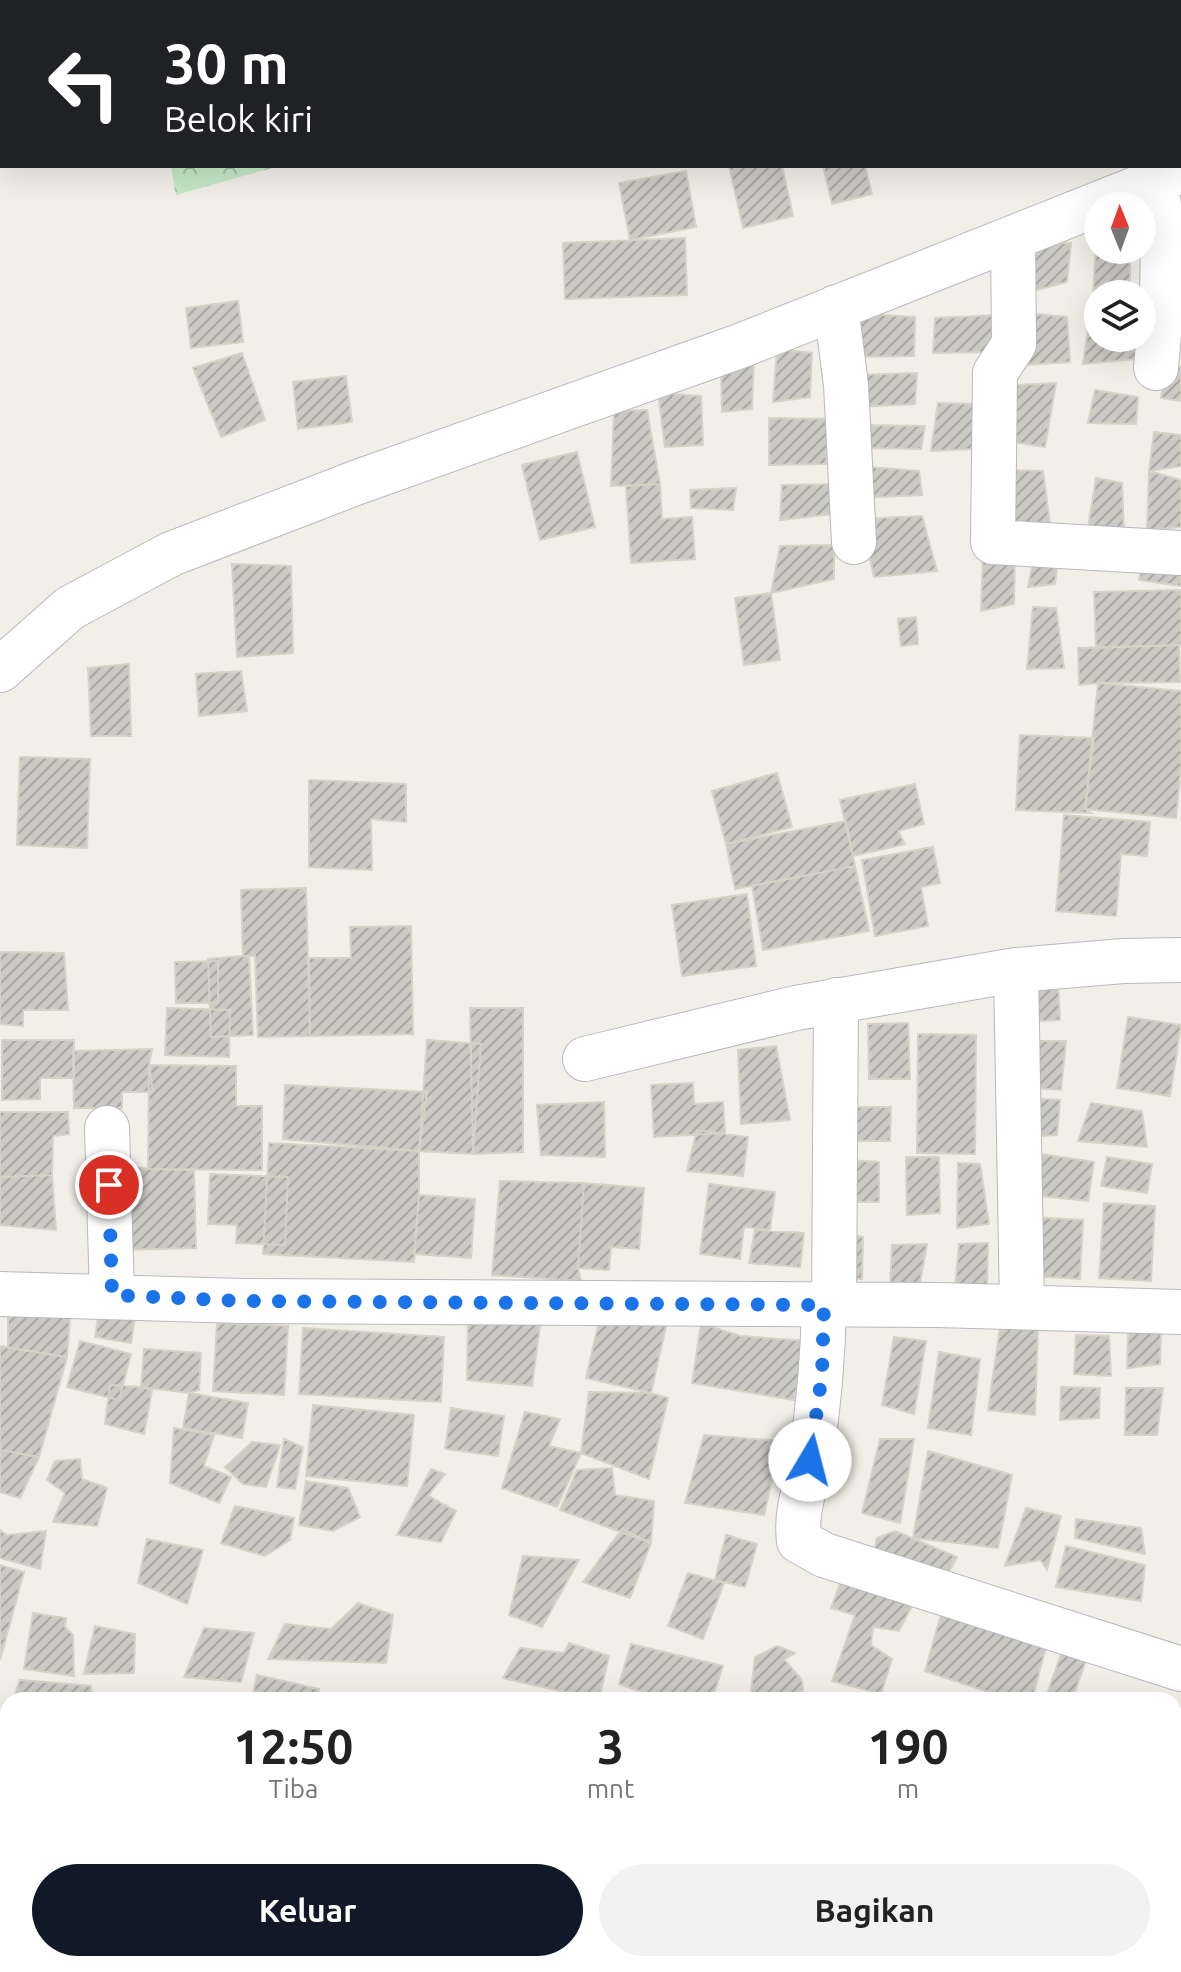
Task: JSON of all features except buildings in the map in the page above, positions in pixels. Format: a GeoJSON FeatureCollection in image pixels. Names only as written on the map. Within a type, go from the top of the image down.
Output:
{"type":"FeatureCollection","features":[{"type":"Feature","properties":{"kind":"street"},"geometry":{"type":"LineString","coordinates":[[0,670],[70,608],[171,554],[358,482],[740,346],[1169,176],[1156,368]]}},
{"type":"Feature","properties":{"kind":"street"},"geometry":{"type":"LineString","coordinates":[[1013,238],[1014,344],[995,373],[993,542],[1181,553]]}},
{"type":"Feature","properties":{"kind":"street"},"geometry":{"type":"LineString","coordinates":[[836,307],[846,385],[854,542]]}},
{"type":"Feature","properties":{"kind":"street"},"geometry":{"type":"LineString","coordinates":[[585,1059],[836,1000],[1016,970],[1123,961],[1181,960]]}},
{"type":"Feature","properties":{"kind":"street"},"geometry":{"type":"LineString","coordinates":[[1016,970],[1022,1307]]}},
{"type":"Feature","properties":{"kind":"street"},"geometry":{"type":"LineString","coordinates":[[836,1000],[829,1305],[810,1460],[796,1519],[799,1541],[824,1555],[1181,1669]]}},
{"type":"Feature","properties":{"kind":"street"},"geometry":{"type":"LineString","coordinates":[[107,1128],[112,1295]]}},
{"type":"Feature","properties":{"kind":"street"},"geometry":{"type":"LineString","coordinates":[[0,1294],[241,1301],[1022,1307],[1181,1312]]}},
{"type":"Feature","properties":{"kind":"green space"},"geometry":{"type":"Polygon","coordinates":[[[171,168],[272,168],[176,195],[171,168]]]}},
{"type":"Feature","properties":{"kind":"route"},"geometry":{"type":"LineString","coordinates":[[109,1185],[112,1295],[241,1301],[824,1305],[822,1374],[810,1460]]}}]}
